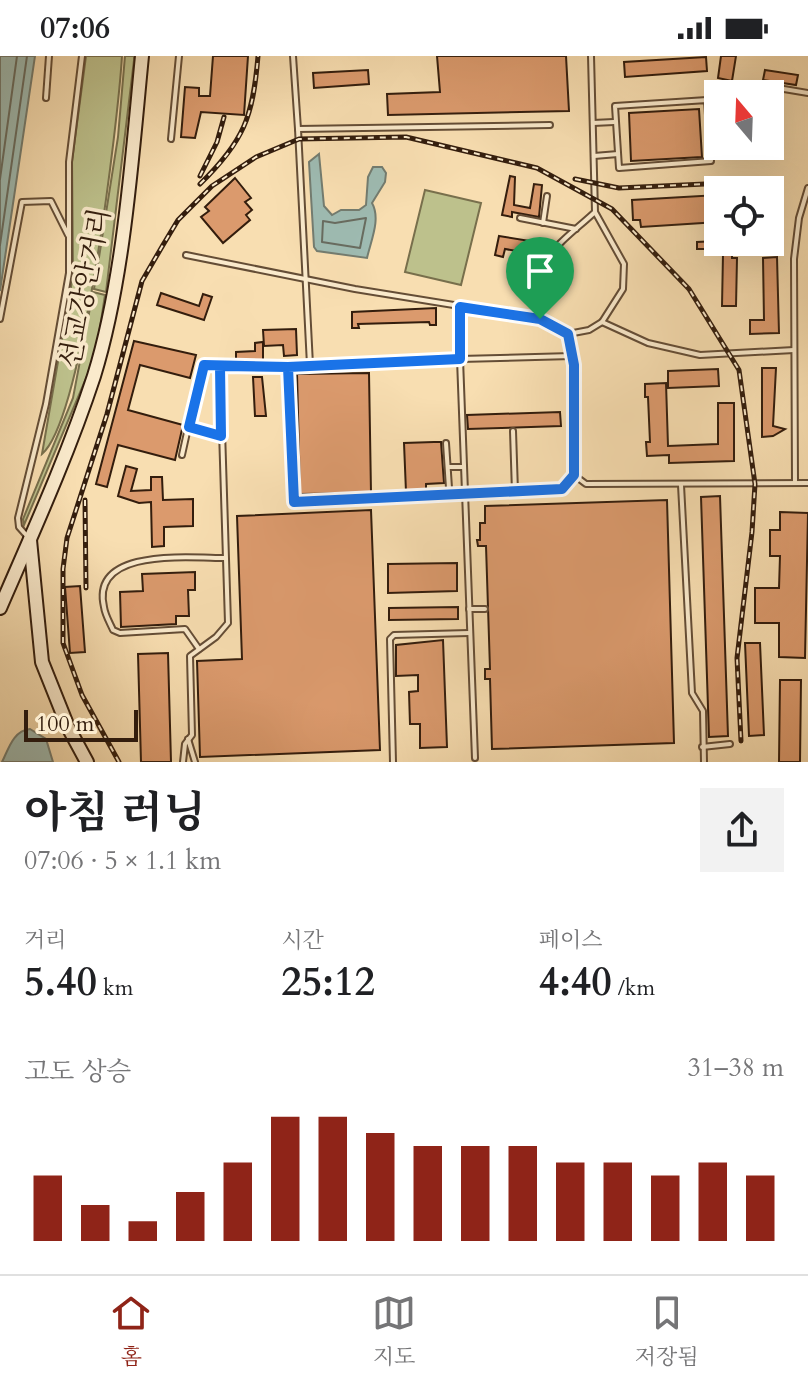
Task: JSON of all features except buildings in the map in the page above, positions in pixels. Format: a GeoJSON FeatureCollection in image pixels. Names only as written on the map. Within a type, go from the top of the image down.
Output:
{"type":"FeatureCollection","features":[{"type":"Feature","properties":{"kind":"main road","name":"선교강안거리"},"geometry":{"type":"LineString","coordinates":[[0,608],[68,448],[93,377],[105,331],[132,160],[142,56]]}},
{"type":"Feature","properties":{"kind":"main road"},"geometry":{"type":"LineString","coordinates":[[30,538],[42,662],[82,760]]}},
{"type":"Feature","properties":{"kind":"lane"},"geometry":{"type":"LineString","coordinates":[[46,98],[49,56]]}},
{"type":"Feature","properties":{"kind":"lane"},"geometry":{"type":"LineString","coordinates":[[30,538],[19,527],[18,518],[46,404],[69,273],[69,162],[82,56]]}},
{"type":"Feature","properties":{"kind":"lane"},"geometry":{"type":"LineString","coordinates":[[171,139],[179,56]]}},
{"type":"Feature","properties":{"kind":"lane"},"geometry":{"type":"LineString","coordinates":[[293,56],[310,365]]}},
{"type":"Feature","properties":{"kind":"lane"},"geometry":{"type":"LineString","coordinates":[[186,255],[460,307],[540,319],[568,334],[589,330],[602,322],[623,289],[624,264],[595,212],[591,56]]}},
{"type":"Feature","properties":{"kind":"lane"},"geometry":{"type":"LineString","coordinates":[[784,89],[808,93]]}},
{"type":"Feature","properties":{"kind":"lane"},"geometry":{"type":"LineString","coordinates":[[707,100],[711,161],[619,168],[618,154],[615,106],[707,100]]}},
{"type":"Feature","properties":{"kind":"lane"},"geometry":{"type":"LineString","coordinates":[[593,123],[616,122]]}},
{"type":"Feature","properties":{"kind":"lane"},"geometry":{"type":"LineString","coordinates":[[298,129],[550,125]]}},
{"type":"Feature","properties":{"kind":"lane"},"geometry":{"type":"LineString","coordinates":[[594,156],[618,154]]}},
{"type":"Feature","properties":{"kind":"lane"},"geometry":{"type":"LineString","coordinates":[[795,483],[794,259],[799,218],[808,188]]}},
{"type":"Feature","properties":{"kind":"lane"},"geometry":{"type":"LineString","coordinates":[[543,223],[547,196]]}},
{"type":"Feature","properties":{"kind":"lane"},"geometry":{"type":"LineString","coordinates":[[0,319],[22,202],[51,201],[69,239]]}},
{"type":"Feature","properties":{"kind":"lane"},"geometry":{"type":"LineString","coordinates":[[540,319],[536,287],[539,269],[551,251],[595,212]]}},
{"type":"Feature","properties":{"kind":"lane"},"geometry":{"type":"LineString","coordinates":[[520,218],[576,229]]}},
{"type":"Feature","properties":{"kind":"lane"},"geometry":{"type":"LineString","coordinates":[[460,307],[475,758]]}},
{"type":"Feature","properties":{"kind":"lane"},"geometry":{"type":"LineString","coordinates":[[602,322],[648,343],[700,355],[794,350]]}},
{"type":"Feature","properties":{"kind":"lane"},"geometry":{"type":"LineString","coordinates":[[288,367],[294,502],[562,489],[574,475],[572,356],[568,334]]}},
{"type":"Feature","properties":{"kind":"lane"},"geometry":{"type":"LineString","coordinates":[[182,455],[202,366],[206,363],[288,367],[572,356]]}},
{"type":"Feature","properties":{"kind":"lane"},"geometry":{"type":"LineString","coordinates":[[183,762],[188,739],[192,735],[190,656],[216,637],[228,623],[220,366]]}},
{"type":"Feature","properties":{"kind":"lane"},"geometry":{"type":"LineString","coordinates":[[189,427],[221,436]]}},
{"type":"Feature","properties":{"kind":"lane"},"geometry":{"type":"LineString","coordinates":[[513,431],[515,492]]}},
{"type":"Feature","properties":{"kind":"lane"},"geometry":{"type":"LineString","coordinates":[[446,443],[449,488]]}},
{"type":"Feature","properties":{"kind":"lane"},"geometry":{"type":"LineString","coordinates":[[448,467],[464,467]]}},
{"type":"Feature","properties":{"kind":"lane"},"geometry":{"type":"LineString","coordinates":[[574,475],[586,484],[808,483]]}},
{"type":"Feature","properties":{"kind":"lane"},"geometry":{"type":"LineString","coordinates":[[681,485],[692,693],[703,711],[704,762]]}},
{"type":"Feature","properties":{"kind":"lane"},"geometry":{"type":"LineString","coordinates":[[199,649],[185,629],[120,633],[113,630],[103,606],[105,582],[118,568],[138,561],[225,558]]}},
{"type":"Feature","properties":{"kind":"lane"},"geometry":{"type":"LineString","coordinates":[[469,609],[485,609]]}},
{"type":"Feature","properties":{"kind":"lane"},"geometry":{"type":"LineString","coordinates":[[393,762],[390,639],[394,635],[469,633]]}},
{"type":"Feature","properties":{"kind":"lane"},"geometry":{"type":"LineString","coordinates":[[188,739],[195,762]]}},
{"type":"Feature","properties":{"kind":"lane"},"geometry":{"type":"LineString","coordinates":[[702,747],[730,744]]}},
{"type":"Feature","properties":{"kind":"green space"},"geometry":{"type":"Polygon","coordinates":[[[86,56],[122,56],[114,141],[84,330],[57,430],[42,454],[73,275],[72,161],[86,56]]]}},
{"type":"Feature","properties":{"kind":"green space"},"geometry":{"type":"Polygon","coordinates":[[[125,56],[134,56],[134,60],[106,292],[94,289],[118,137],[125,56]]]}},
{"type":"Feature","properties":{"kind":"green space"},"geometry":{"type":"Polygon","coordinates":[[[425,190],[481,203],[461,285],[405,272],[425,190]]]}},
{"type":"Feature","properties":{"kind":"green space"},"geometry":{"type":"Polygon","coordinates":[[[93,292],[105,295],[97,347],[24,525],[23,519],[73,398],[93,292]]]}},
{"type":"Feature","properties":{"kind":"water"},"geometry":{"type":"Polygon","coordinates":[[[0,56],[35,56],[0,291],[0,56]]]}},
{"type":"Feature","properties":{"kind":"water"},"geometry":{"type":"Polygon","coordinates":[[[319,154],[324,206],[332,215],[341,210],[359,210],[366,205],[368,177],[373,167],[382,167],[386,173],[385,182],[372,203],[376,216],[367,258],[317,251],[314,247],[309,162],[319,154]]]}},
{"type":"Feature","properties":{"kind":"water"},"geometry":{"type":"Polygon","coordinates":[[[30,729],[46,739],[53,762],[2,762],[19,733],[30,729]]]}},
{"type":"Feature","properties":{"kind":"railway"},"geometry":{"type":"LineString","coordinates":[[200,184],[227,154],[244,127],[253,96],[258,56]]}},
{"type":"Feature","properties":{"kind":"railway"},"geometry":{"type":"LineString","coordinates":[[200,176],[217,142],[224,117]]}},
{"type":"Feature","properties":{"kind":"railway"},"geometry":{"type":"LineString","coordinates":[[119,762],[82,695],[63,643],[63,569],[67,538],[107,414],[142,281],[178,220],[212,186],[256,157],[299,139],[406,137],[537,168],[612,209],[689,289],[739,370],[755,484],[737,658],[741,741]]}},
{"type":"Feature","properties":{"kind":"railway"},"geometry":{"type":"LineString","coordinates":[[575,179],[619,188],[704,184]]}},
{"type":"Feature","properties":{"kind":"railway"},"geometry":{"type":"LineString","coordinates":[[85,500],[86,588]]}},
{"type":"Feature","properties":{"kind":"route"},"geometry":{"type":"LineString","coordinates":[[540,319],[460,307],[460,359],[288,367],[220,366],[221,436],[189,427],[201,369],[206,363],[288,367],[294,502],[562,489],[574,475],[574,365],[568,334],[540,319]]}}]}
